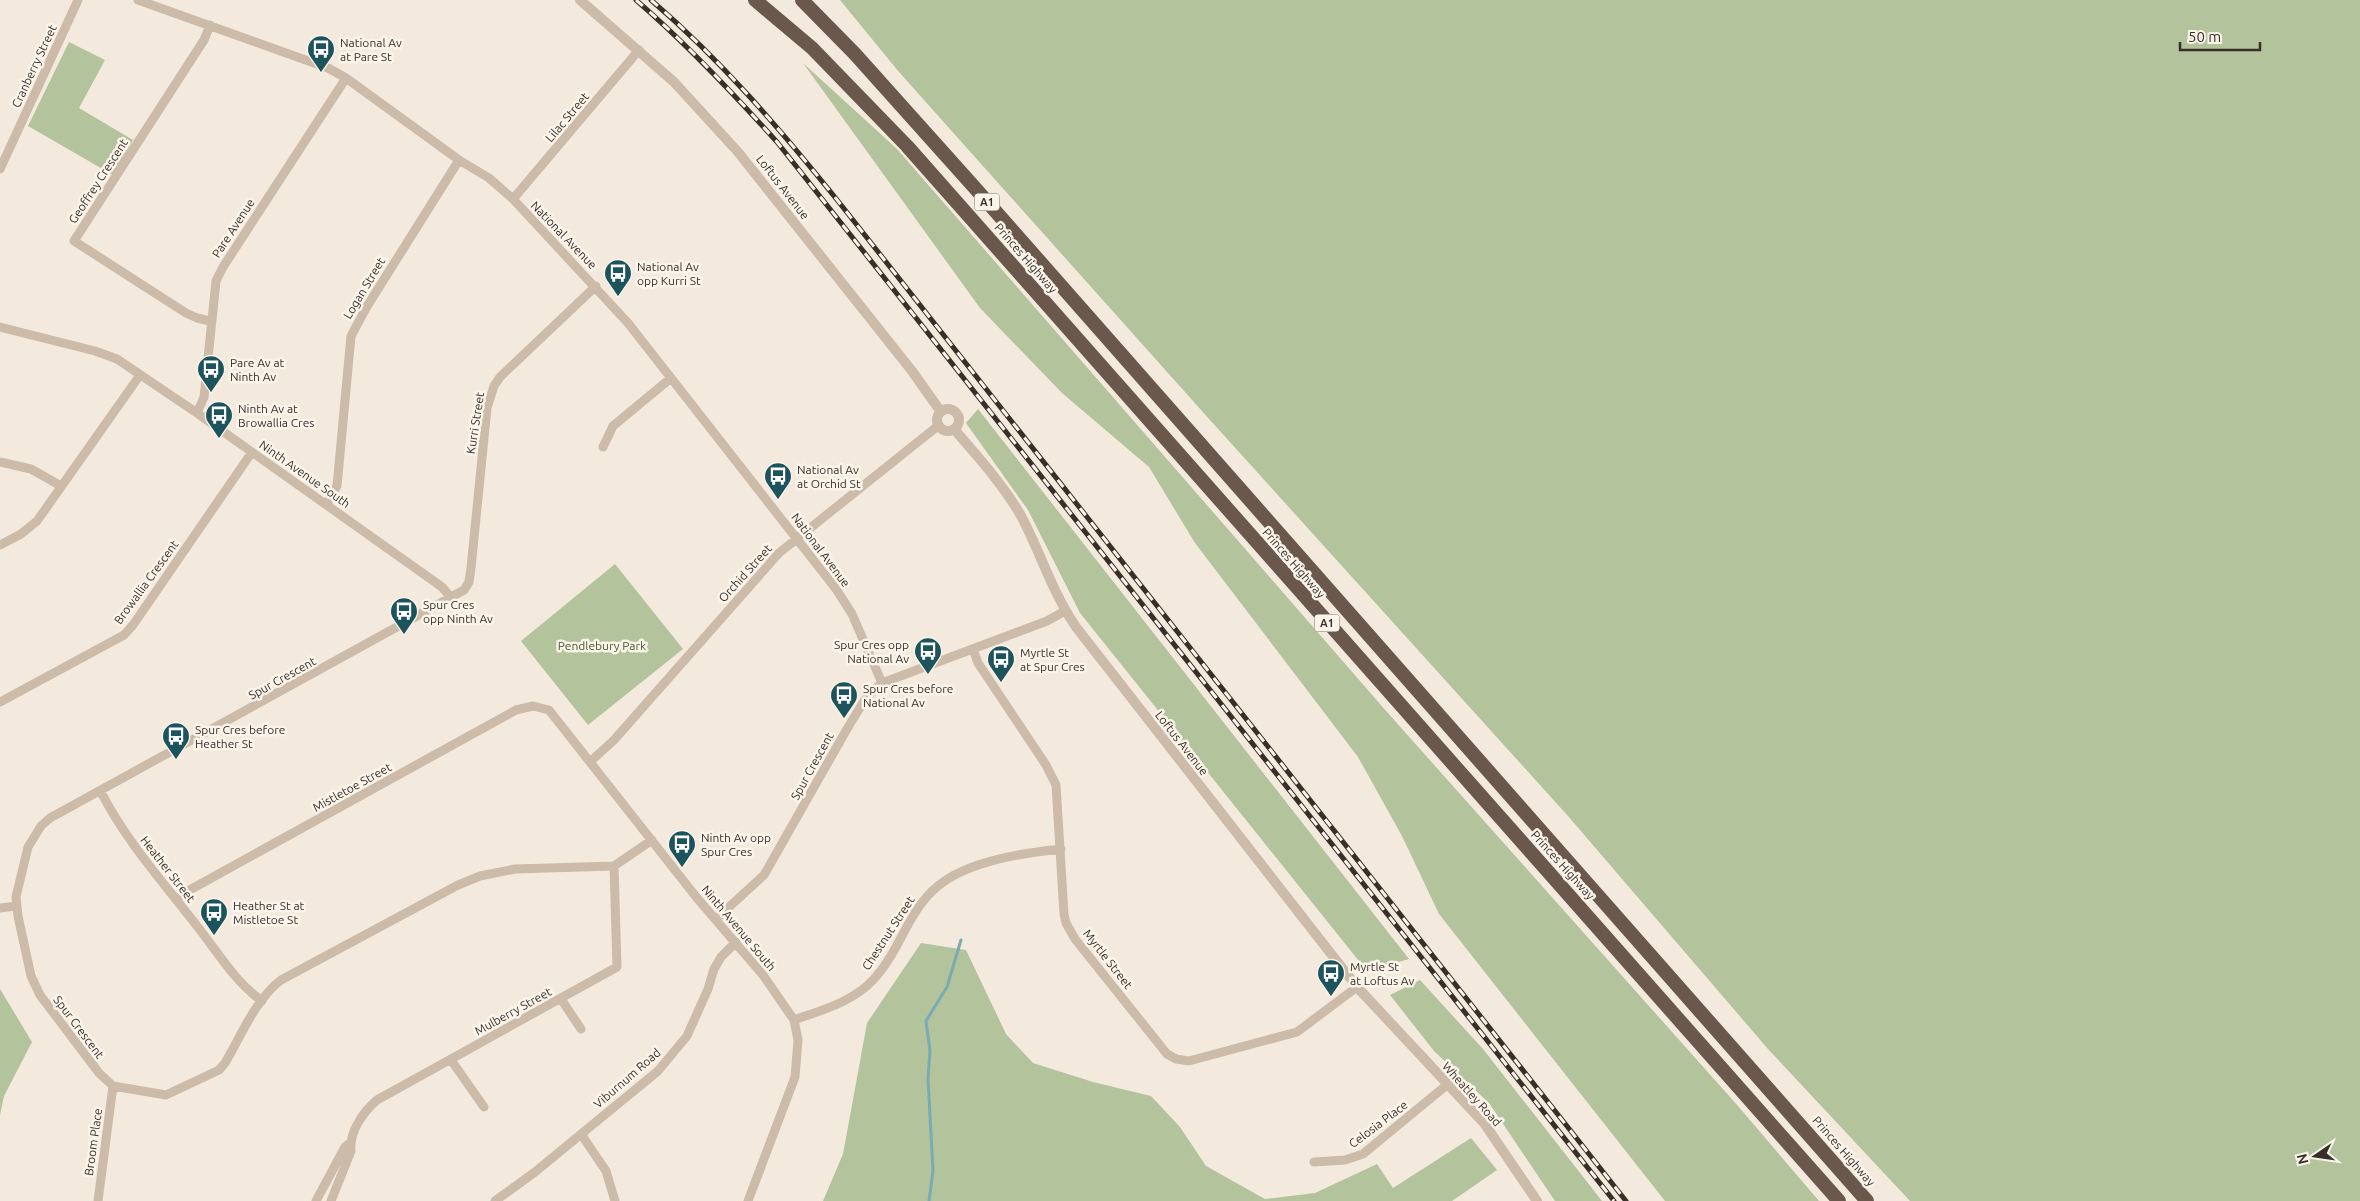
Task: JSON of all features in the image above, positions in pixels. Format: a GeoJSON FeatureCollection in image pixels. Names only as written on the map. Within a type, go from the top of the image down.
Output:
{"type":"FeatureCollection","features":[{"type":"Feature","properties":{"kind":"highway","name":"Princes Highway"},"geometry":{"type":"LineString","coordinates":[[755,0],[812,48],[908,146],[1300,593],[1839,1201]]}},
{"type":"Feature","properties":{"kind":"highway"},"geometry":{"type":"LineString","coordinates":[[768,0],[812,48]]}},
{"type":"Feature","properties":{"kind":"highway","name":"Princes Highway"},"geometry":{"type":"LineString","coordinates":[[802,0],[855,54],[968,180],[1868,1201]]}},
{"type":"Feature","properties":{"kind":"street","name":"Cranberry Street"},"geometry":{"type":"LineString","coordinates":[[0,169],[78,0]]}},
{"type":"Feature","properties":{"kind":"street","name":"National Avenue"},"geometry":{"type":"LineString","coordinates":[[138,0],[210,24],[328,68],[346,78],[460,160],[489,178],[514,199],[596,286],[671,378],[844,601],[882,683]]}},
{"type":"Feature","properties":{"kind":"street","name":"Loftus Avenue"},"geometry":{"type":"LineString","coordinates":[[580,0],[674,82],[762,180],[941,412]]}},
{"type":"Feature","properties":{"kind":"street","name":"Geoffrey Crescent"},"geometry":{"type":"LineString","coordinates":[[210,24],[204,40],[74,241],[186,313],[210,321]]}},
{"type":"Feature","properties":{"kind":"street","name":"Lilac Street"},"geometry":{"type":"LineString","coordinates":[[514,199],[639,50]]}},
{"type":"Feature","properties":{"kind":"street","name":"Pare Avenue"},"geometry":{"type":"LineString","coordinates":[[197,413],[204,397],[210,321],[216,282],[223,267],[346,78]]}},
{"type":"Feature","properties":{"kind":"street","name":"Logan Street"},"geometry":{"type":"LineString","coordinates":[[328,504],[337,486],[351,336],[366,308],[460,160]]}},
{"type":"Feature","properties":{"kind":"street","name":"Kurri Street"},"geometry":{"type":"LineString","coordinates":[[452,599],[464,590],[469,582],[487,408],[494,386],[500,377],[596,286]]}},
{"type":"Feature","properties":{"kind":"street","name":"Ninth Avenue South"},"geometry":{"type":"LineString","coordinates":[[0,327],[108,354],[328,504],[442,587],[452,599]]}},
{"type":"Feature","properties":{"kind":"street"},"geometry":{"type":"LineString","coordinates":[[0,545],[30,528],[140,375]]}},
{"type":"Feature","properties":{"kind":"street"},"geometry":{"type":"LineString","coordinates":[[603,447],[613,426],[671,378]]}},
{"type":"Feature","properties":{"kind":"street"},"geometry":{"type":"LineString","coordinates":[[947,409],[956,413],[959,420],[954,429],[944,430],[939,425],[938,417],[941,412],[947,409]]}},
{"type":"Feature","properties":{"kind":"street","name":"Orchid Street"},"geometry":{"type":"LineString","coordinates":[[591,761],[614,740],[779,552],[939,425]]}},
{"type":"Feature","properties":{"kind":"street","name":"Loftus Avenue"},"geometry":{"type":"LineString","coordinates":[[954,429],[988,468],[1019,512],[1065,611],[1357,987],[1419,1054]]}},
{"type":"Feature","properties":{"kind":"street","name":"Browallia Crescent"},"geometry":{"type":"LineString","coordinates":[[0,702],[124,634],[133,626],[252,452]]}},
{"type":"Feature","properties":{"kind":"street"},"geometry":{"type":"LineString","coordinates":[[0,462],[31,469],[61,486]]}},
{"type":"Feature","properties":{"kind":"street","name":"Spur Crescent"},"geometry":{"type":"LineString","coordinates":[[113,1086],[106,1081],[80,1049],[35,986],[16,906],[18,885],[34,836],[50,818],[101,792],[452,599]]}},
{"type":"Feature","properties":{"kind":"street","name":"Spur Crescent"},"geometry":{"type":"LineString","coordinates":[[716,919],[764,875],[851,722],[864,701],[882,683],[1047,621],[1065,611]]}},
{"type":"Feature","properties":{"kind":"street","name":"Myrtle Street"},"geometry":{"type":"LineString","coordinates":[[973,649],[982,669],[1052,774],[1058,799],[1063,902],[1066,923],[1163,1051],[1176,1060],[1189,1061],[1297,1032],[1357,987]]}},
{"type":"Feature","properties":{"kind":"street","name":"Mistletoe Street"},"geometry":{"type":"LineString","coordinates":[[176,900],[186,892],[516,710],[525,707],[543,707]]}},
{"type":"Feature","properties":{"kind":"street","name":"Ninth Avenue South"},"geometry":{"type":"LineString","coordinates":[[543,707],[554,715],[591,761],[652,840],[779,996],[794,1020],[798,1040],[795,1077],[748,1201]]}},
{"type":"Feature","properties":{"kind":"street","name":"Heather Street"},"geometry":{"type":"LineString","coordinates":[[101,792],[136,849],[246,988],[262,1000]]}},
{"type":"Feature","properties":{"kind":"street"},"geometry":{"type":"LineString","coordinates":[[113,1086],[166,1094],[212,1075],[225,1063],[262,1000],[271,988],[281,980],[458,885],[480,876],[515,869],[614,866],[652,840]]}},
{"type":"Feature","properties":{"kind":"street","name":"Chestnut Street"},"geometry":{"type":"LineString","coordinates":[[794,1020],[842,1003],[874,979],[886,963],[918,908],[939,885],[957,874],[985,864],[1034,852],[1061,849]]}},
{"type":"Feature","properties":{"kind":"street","name":"Mulberry Street"},"geometry":{"type":"LineString","coordinates":[[316,1201],[345,1147],[350,1143],[361,1118],[377,1100],[617,967],[614,866]]}},
{"type":"Feature","properties":{"kind":"street"},"geometry":{"type":"LineString","coordinates":[[0,908],[16,906]]}},
{"type":"Feature","properties":{"kind":"street","name":"Viburnum Road"},"geometry":{"type":"LineString","coordinates":[[495,1201],[658,1071],[687,1036],[708,989],[714,969],[721,957],[736,942]]}},
{"type":"Feature","properties":{"kind":"street"},"geometry":{"type":"LineString","coordinates":[[560,999],[581,1029]]}},
{"type":"Feature","properties":{"kind":"street","name":"Wheatley Road"},"geometry":{"type":"LineString","coordinates":[[1419,1054],[1484,1123],[1537,1201]]}},
{"type":"Feature","properties":{"kind":"street"},"geometry":{"type":"LineString","coordinates":[[451,1060],[484,1107]]}},
{"type":"Feature","properties":{"kind":"street","name":"Celosia Place"},"geometry":{"type":"LineString","coordinates":[[1314,1162],[1345,1160],[1363,1154],[1448,1084]]}},
{"type":"Feature","properties":{"kind":"street","name":"Broom Place"},"geometry":{"type":"LineString","coordinates":[[98,1201],[113,1086]]}},
{"type":"Feature","properties":{"kind":"street"},"geometry":{"type":"LineString","coordinates":[[581,1134],[606,1171],[614,1201]]}},
{"type":"Feature","properties":{"kind":"street","name":"Mulberry Street"},"geometry":{"type":"LineString","coordinates":[[330,1201],[352,1151],[350,1143]]}},
{"type":"Feature","properties":{"kind":"green space"},"geometry":{"type":"Polygon","coordinates":[[[840,0],[2360,0],[2360,1201],[1910,1201],[1768,1049],[1568,816],[899,72],[840,0]]]}},
{"type":"Feature","properties":{"kind":"green space"},"geometry":{"type":"Polygon","coordinates":[[[69,42],[105,60],[79,108],[133,140],[113,175],[28,126],[69,42]]]}},
{"type":"Feature","properties":{"kind":"green space"},"geometry":{"type":"Polygon","coordinates":[[[803,63],[897,149],[1387,712],[1738,1106],[1819,1201],[1665,1201],[1439,914],[1402,836],[1358,757],[1195,543],[1149,467],[1062,393],[980,308],[803,63]]]}},
{"type":"Feature","properties":{"kind":"green space"},"geometry":{"type":"Polygon","coordinates":[[[978,409],[1409,959],[1367,971],[1080,613],[1028,510],[966,423],[978,409]]]}},
{"type":"Feature","properties":{"kind":"green space","name":"Pendlebury Park"},"geometry":{"type":"Polygon","coordinates":[[[615,564],[683,649],[588,725],[521,641],[615,564]]]}},
{"type":"Feature","properties":{"kind":"green space"},"geometry":{"type":"Polygon","coordinates":[[[921,943],[966,950],[1006,1034],[1033,1063],[1093,1082],[1151,1096],[1180,1127],[1206,1166],[1265,1199],[1315,1193],[1377,1164],[1393,1188],[1471,1138],[1497,1170],[1452,1201],[823,1201],[843,1154],[867,1023],[921,943]]]}},
{"type":"Feature","properties":{"kind":"green space"},"geometry":{"type":"Polygon","coordinates":[[[1420,980],[1483,1049],[1602,1201],[1555,1201],[1489,1103],[1434,1051],[1390,995],[1420,980]]]}},
{"type":"Feature","properties":{"kind":"green space"},"geometry":{"type":"Polygon","coordinates":[[[0,989],[32,1042],[4,1096],[0,1115],[0,989]]]}},
{"type":"Feature","properties":{"kind":"waterway"},"geometry":{"type":"LineString","coordinates":[[929,1201],[933,1171],[928,1079],[930,1051],[926,1021],[947,987],[961,940]]}},
{"type":"Feature","properties":{"kind":"railway"},"geometry":{"type":"LineString","coordinates":[[636,0],[709,69],[777,142],[1614,1201]]}},
{"type":"Feature","properties":{"kind":"railway"},"geometry":{"type":"LineString","coordinates":[[651,0],[726,71],[838,201],[1626,1201]]}},
{"type":"Feature","properties":{"kind":"place","name":"National Av at Pare St"},"geometry":{"type":"Point","coordinates":[321,73]}},
{"type":"Feature","properties":{"kind":"place","name":"National Av opp Kurri St"},"geometry":{"type":"Point","coordinates":[618,297]}},
{"type":"Feature","properties":{"kind":"place","name":"Pare Av at Ninth Av"},"geometry":{"type":"Point","coordinates":[211,393]}},
{"type":"Feature","properties":{"kind":"place","name":"Ninth Av at Browallia Cres"},"geometry":{"type":"Point","coordinates":[219,439]}},
{"type":"Feature","properties":{"kind":"place","name":"National Av at Orchid St"},"geometry":{"type":"Point","coordinates":[778,500]}},
{"type":"Feature","properties":{"kind":"place","name":"Spur Cres opp Ninth Av"},"geometry":{"type":"Point","coordinates":[404,635]}},
{"type":"Feature","properties":{"kind":"place","name":"Spur Cres opp National Av"},"geometry":{"type":"Point","coordinates":[928,675]}},
{"type":"Feature","properties":{"kind":"place","name":"Myrtle St at Spur Cres"},"geometry":{"type":"Point","coordinates":[1001,683]}},
{"type":"Feature","properties":{"kind":"place","name":"Spur Cres before National Av"},"geometry":{"type":"Point","coordinates":[844,719]}},
{"type":"Feature","properties":{"kind":"place","name":"Spur Cres before Heather St"},"geometry":{"type":"Point","coordinates":[176,760]}},
{"type":"Feature","properties":{"kind":"place","name":"Ninth Av opp Spur Cres"},"geometry":{"type":"Point","coordinates":[682,868]}},
{"type":"Feature","properties":{"kind":"place","name":"Heather St at Mistletoe St"},"geometry":{"type":"Point","coordinates":[214,936]}},
{"type":"Feature","properties":{"kind":"place","name":"Myrtle St at Loftus Av"},"geometry":{"type":"Point","coordinates":[1331,997]}}]}
